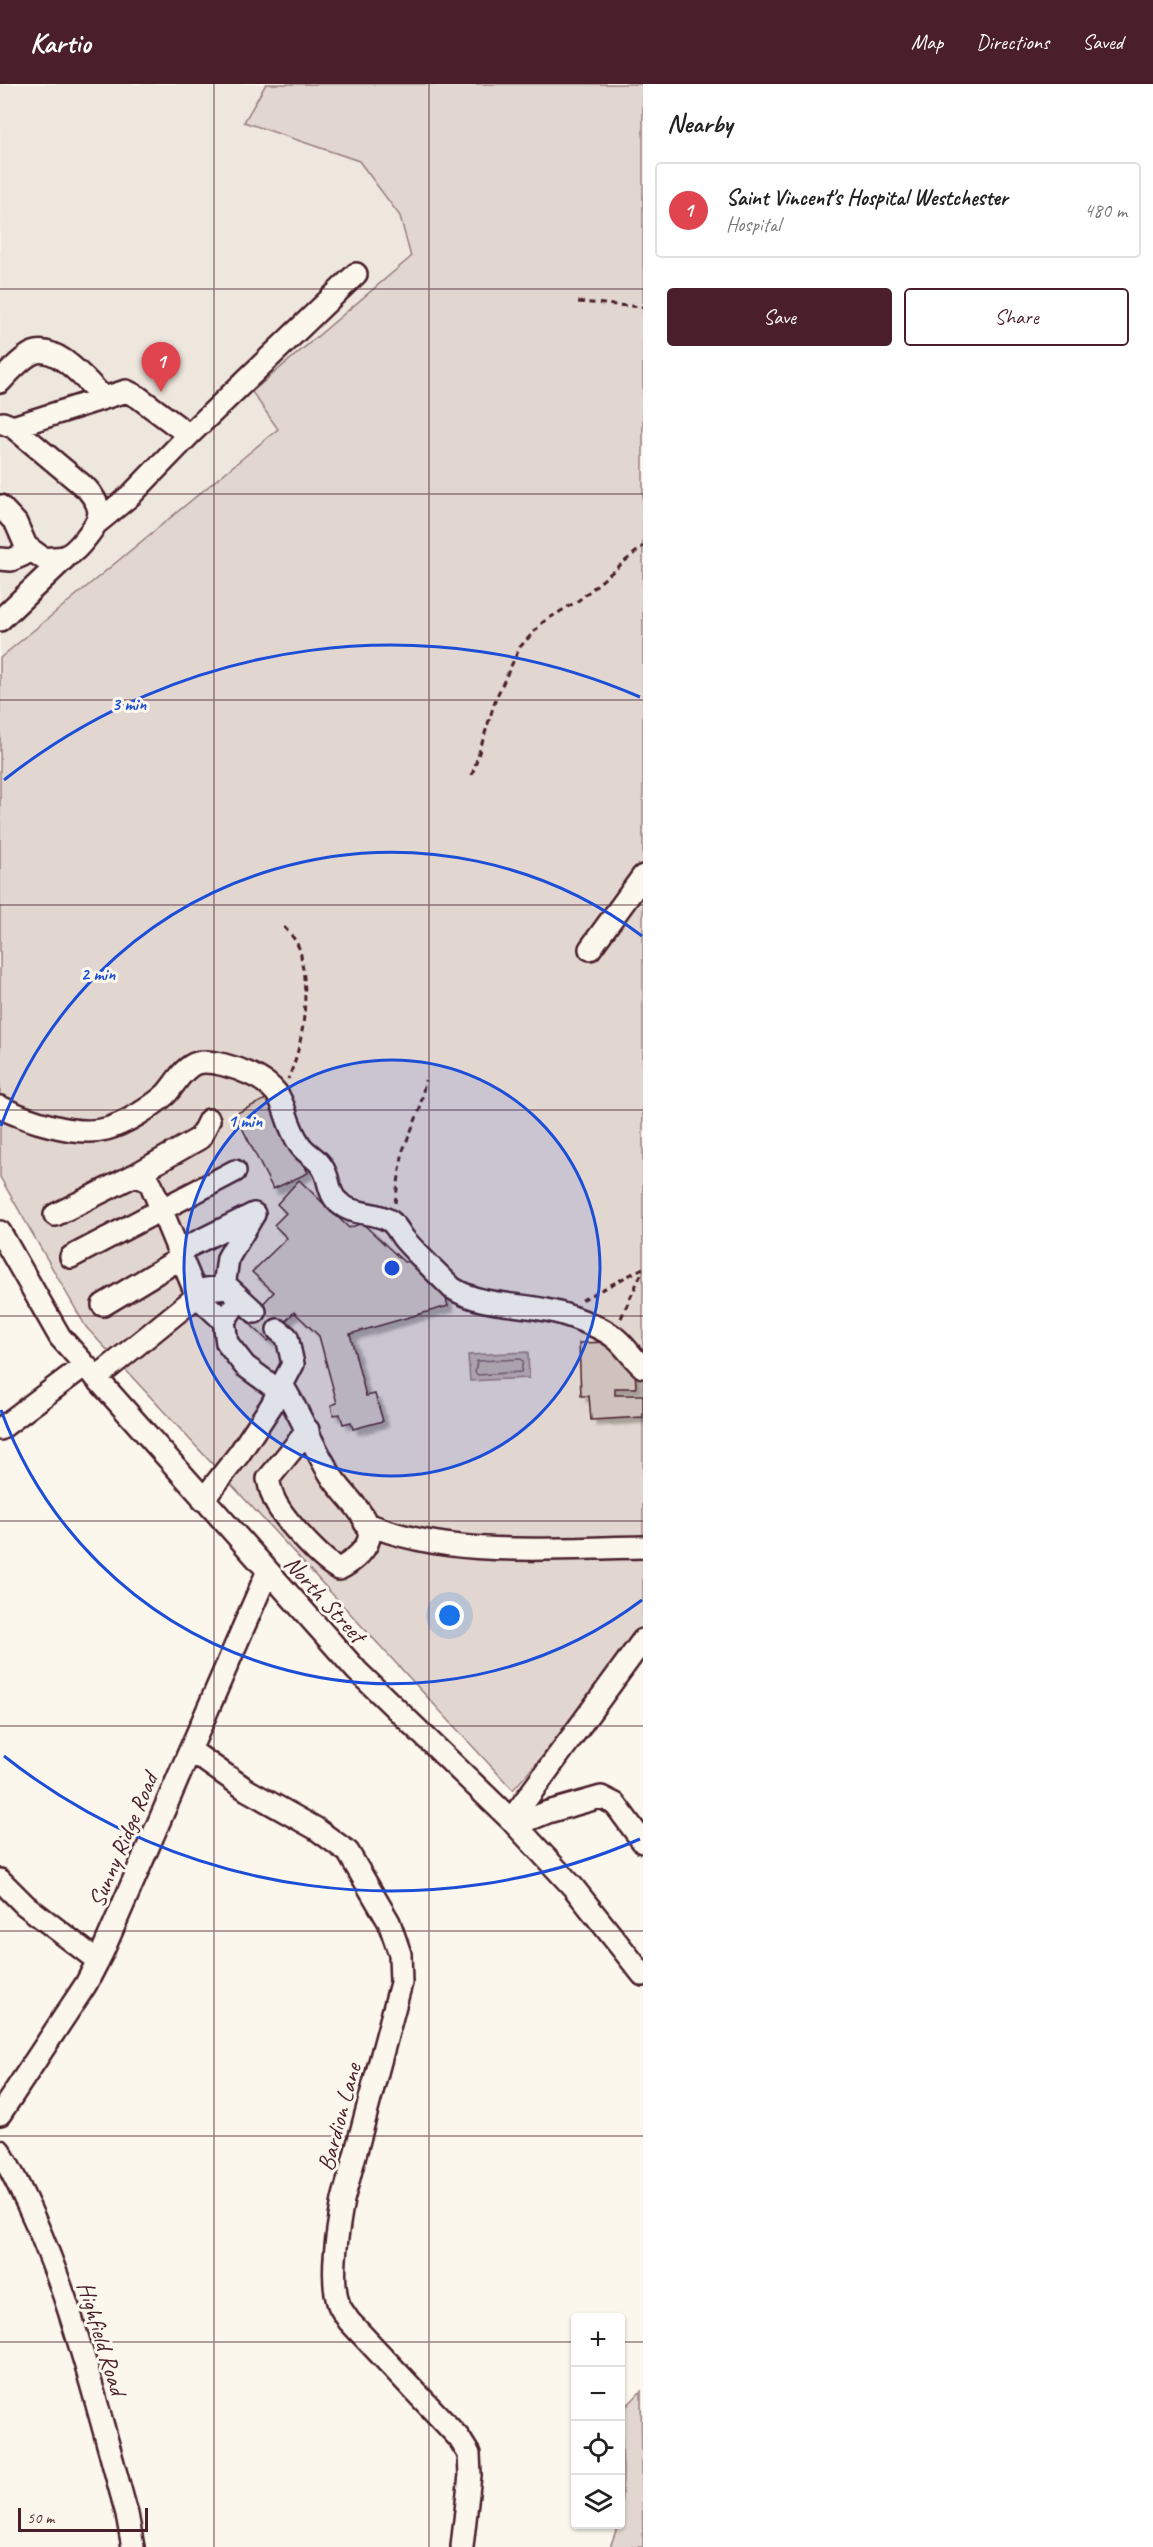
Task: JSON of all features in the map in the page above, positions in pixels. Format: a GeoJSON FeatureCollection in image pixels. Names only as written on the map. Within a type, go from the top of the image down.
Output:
{"type":"FeatureCollection","features":[{"type":"Feature","properties":{"kind":"street"},"geometry":{"type":"LineString","coordinates":[[0,620],[80,545],[98,522],[131,495],[189,435],[356,274]]}},
{"type":"Feature","properties":{"kind":"street"},"geometry":{"type":"LineString","coordinates":[[0,382],[31,354],[42,350],[52,352],[68,364],[103,396]]}},
{"type":"Feature","properties":{"kind":"street"},"geometry":{"type":"LineString","coordinates":[[7,424],[126,391],[138,396],[189,435]]}},
{"type":"Feature","properties":{"kind":"street"},"geometry":{"type":"LineString","coordinates":[[7,424],[95,498],[99,508],[98,522]]}},
{"type":"Feature","properties":{"kind":"street"},"geometry":{"type":"LineString","coordinates":[[0,506],[16,523],[26,546],[44,559],[66,557]]}},
{"type":"Feature","properties":{"kind":"street"},"geometry":{"type":"LineString","coordinates":[[0,552],[0,559],[11,560],[23,555],[26,546]]}},
{"type":"Feature","properties":{"kind":"street"},"geometry":{"type":"LineString","coordinates":[[590,949],[643,876]]}},
{"type":"Feature","properties":{"kind":"street"},"geometry":{"type":"LineString","coordinates":[[0,1107],[35,1121],[66,1128],[90,1131],[105,1129],[121,1124],[162,1097],[189,1067],[198,1062],[248,1073],[268,1084],[278,1093],[288,1124],[298,1143],[307,1155],[322,1166],[330,1191],[348,1210],[391,1221],[433,1269],[461,1294],[556,1313],[613,1336],[643,1367]]}},
{"type":"Feature","properties":{"kind":"street"},"geometry":{"type":"LineString","coordinates":[[55,1215],[135,1175],[200,1138],[209,1120]]}},
{"type":"Feature","properties":{"kind":"street"},"geometry":{"type":"LineString","coordinates":[[71,1257],[235,1171]]}},
{"type":"Feature","properties":{"kind":"street"},"geometry":{"type":"LineString","coordinates":[[135,1175],[150,1182],[197,1296],[224,1321]]}},
{"type":"Feature","properties":{"kind":"street"},"geometry":{"type":"LineString","coordinates":[[103,1305],[180,1254],[254,1214],[228,1258],[224,1287]]}},
{"type":"Feature","properties":{"kind":"street","name":"North Street"},"geometry":{"type":"LineString","coordinates":[[0,1232],[60,1337],[267,1573],[357,1671],[513,1822],[573,1887],[643,1975]]}},
{"type":"Feature","properties":{"kind":"street"},"geometry":{"type":"LineString","coordinates":[[0,1429],[90,1371],[206,1289],[224,1287],[233,1289],[249,1306],[228,1312],[224,1321],[227,1343],[245,1366],[280,1388],[308,1430],[330,1475],[365,1523],[369,1533],[366,1547],[339,1569],[327,1563],[278,1507],[270,1491],[268,1479],[308,1430]]}},
{"type":"Feature","properties":{"kind":"street"},"geometry":{"type":"LineString","coordinates":[[203,1500],[239,1454],[293,1364],[287,1337],[278,1330]]}},
{"type":"Feature","properties":{"kind":"street"},"geometry":{"type":"LineString","coordinates":[[365,1523],[405,1537],[451,1545],[539,1548],[643,1547]]}},
{"type":"Feature","properties":{"kind":"street","name":"Sunny Ridge Road"},"geometry":{"type":"LineString","coordinates":[[0,2114],[86,1984],[98,1961],[267,1573]]}},
{"type":"Feature","properties":{"kind":"street"},"geometry":{"type":"LineString","coordinates":[[513,1822],[643,1640]]}},
{"type":"Feature","properties":{"kind":"street","name":"Bardion Lane"},"geometry":{"type":"LineString","coordinates":[[190,1750],[247,1790],[315,1828],[348,1852],[389,1922],[393,1933],[400,1954],[401,1983],[340,2211],[334,2265],[338,2304],[349,2321],[459,2438],[469,2454],[470,2475],[462,2547]]}},
{"type":"Feature","properties":{"kind":"street"},"geometry":{"type":"LineString","coordinates":[[513,1822],[601,1797],[615,1803],[643,1842]]}},
{"type":"Feature","properties":{"kind":"street"},"geometry":{"type":"LineString","coordinates":[[0,1880],[33,1912],[98,1961]]}},
{"type":"Feature","properties":{"kind":"street","name":"Highfield Road"},"geometry":{"type":"LineString","coordinates":[[0,2151],[20,2186],[70,2311],[127,2514],[133,2547]]}},
{"type":"Feature","properties":{"kind":"path"},"geometry":{"type":"LineString","coordinates":[[578,302],[643,307]]}},
{"type":"Feature","properties":{"kind":"path"},"geometry":{"type":"LineString","coordinates":[[472,775],[496,698],[520,647],[543,622],[579,600],[643,546]]}},
{"type":"Feature","properties":{"kind":"path"},"geometry":{"type":"LineString","coordinates":[[278,1093],[286,1084],[292,1069],[306,1002],[300,951],[284,927]]}},
{"type":"Feature","properties":{"kind":"path"},"geometry":{"type":"LineString","coordinates":[[391,1221],[403,1150],[420,1108],[425,1080]]}},
{"type":"Feature","properties":{"kind":"path"},"geometry":{"type":"LineString","coordinates":[[556,1313],[643,1269]]}},
{"type":"Feature","properties":{"kind":"path"},"geometry":{"type":"LineString","coordinates":[[613,1336],[643,1269]]}},
{"type":"Feature","properties":{"kind":"shaded area"},"geometry":{"type":"Polygon","coordinates":[[[0,84],[614,84],[643,126],[0,658],[0,84]]]}},
{"type":"Feature","properties":{"kind":"shaded area"},"geometry":{"type":"Polygon","coordinates":[[[266,84],[643,84],[643,1641],[513,1790],[86,1327],[0,1177],[0,658],[278,429],[252,392],[411,257],[400,216],[359,161],[244,122],[266,84]]]}},
{"type":"Feature","properties":{"kind":"shaded area"},"geometry":{"type":"Polygon","coordinates":[[[641,2391],[643,2547],[610,2547],[617,2529],[625,2529],[625,2408],[641,2391]]]}},
{"type":"Feature","properties":{"kind":"water"},"geometry":{"type":"Polygon","coordinates":[[[528,1352],[529,1378],[470,1381],[468,1355],[528,1352]]]}},
{"type":"Feature","properties":{"kind":"building"},"geometry":{"type":"Polygon","coordinates":[[[268,1098],[308,1173],[273,1189],[235,1114],[268,1098]]]}},
{"type":"Feature","properties":{"kind":"building"},"geometry":{"type":"Polygon","coordinates":[[[299,1180],[349,1228],[362,1223],[404,1262],[415,1261],[443,1289],[448,1306],[350,1334],[366,1396],[375,1394],[383,1421],[353,1429],[351,1422],[343,1424],[340,1414],[333,1415],[331,1405],[337,1403],[319,1336],[294,1312],[268,1341],[247,1321],[274,1292],[252,1272],[287,1238],[274,1225],[286,1213],[277,1204],[299,1180]]]}},
{"type":"Feature","properties":{"kind":"building"},"geometry":{"type":"Polygon","coordinates":[[[613,1342],[620,1349],[620,1358],[628,1358],[635,1367],[636,1388],[615,1388],[615,1395],[643,1395],[643,1417],[591,1420],[589,1396],[581,1396],[579,1343],[613,1342]]]}},
{"type":"Feature","properties":{"kind":"tunnel"},"geometry":{"type":"LineString","coordinates":[[255,1312],[278,1330]]}},
{"type":"Feature","properties":{"kind":"place","name":"Saint Vincent's Hospital Westchester"},"geometry":{"type":"Point","coordinates":[161,392]}}]}
